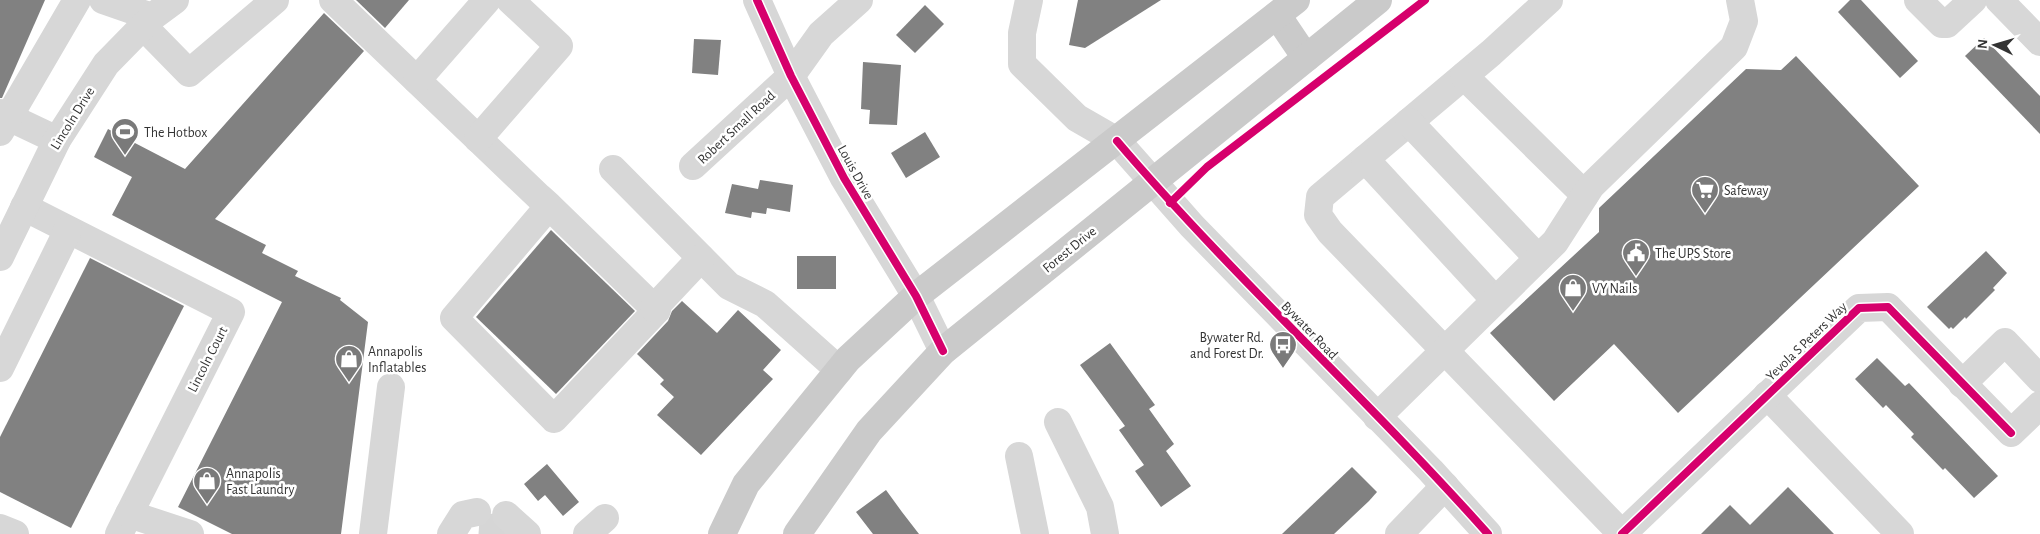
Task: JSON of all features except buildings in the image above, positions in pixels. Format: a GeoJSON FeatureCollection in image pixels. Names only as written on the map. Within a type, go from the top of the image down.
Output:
{"type":"FeatureCollection","features":[{"type":"Feature","properties":{"kind":"main road","name":"Forest Drive"},"geometry":{"type":"LineString","coordinates":[[797,534],[869,431],[943,351],[1378,0]]}},
{"type":"Feature","properties":{"kind":"main road"},"geometry":{"type":"LineString","coordinates":[[707,534],[848,359],[916,296],[1286,8],[1306,58]]}},
{"type":"Feature","properties":{"kind":"main road"},"geometry":{"type":"LineString","coordinates":[[722,534],[746,484]]}},
{"type":"Feature","properties":{"kind":"street"},"geometry":{"type":"LineString","coordinates":[[57,140],[3,120],[78,0]]}},
{"type":"Feature","properties":{"kind":"street"},"geometry":{"type":"LineString","coordinates":[[103,0],[147,14],[189,73],[275,0]]}},
{"type":"Feature","properties":{"kind":"street","name":"Lincoln Drive"},"geometry":{"type":"LineString","coordinates":[[0,257],[57,140],[106,64],[147,14],[174,0]]}},
{"type":"Feature","properties":{"kind":"street"},"geometry":{"type":"LineString","coordinates":[[333,0],[654,308]]}},
{"type":"Feature","properties":{"kind":"street"},"geometry":{"type":"LineString","coordinates":[[417,80],[487,0]]}},
{"type":"Feature","properties":{"kind":"street"},"geometry":{"type":"LineString","coordinates":[[478,139],[559,46],[510,0]]}},
{"type":"Feature","properties":{"kind":"street","name":"Louis Drive"},"geometry":{"type":"LineString","coordinates":[[757,0],[791,76],[844,178],[916,296],[943,351]]}},
{"type":"Feature","properties":{"kind":"street","name":"Robert Small Road"},"geometry":{"type":"LineString","coordinates":[[693,166],[791,76],[821,34],[860,0]]}},
{"type":"Feature","properties":{"kind":"street","name":"Bywater Road"},"geometry":{"type":"LineString","coordinates":[[1029,0],[1022,32],[1022,64],[1077,118],[1116,141],[1252,289],[1445,486],[1488,534]]}},
{"type":"Feature","properties":{"kind":"street"},"geometry":{"type":"LineString","coordinates":[[1550,0],[1464,76],[1320,197],[1318,215],[1330,232],[1622,534]]}},
{"type":"Feature","properties":{"kind":"street"},"geometry":{"type":"LineString","coordinates":[[1377,417],[1556,242],[1591,186],[1734,47],[1744,21],[1740,0]]}},
{"type":"Feature","properties":{"kind":"street"},"geometry":{"type":"LineString","coordinates":[[1918,0],[1942,24],[1946,24],[1973,0]]}},
{"type":"Feature","properties":{"kind":"street"},"geometry":{"type":"LineString","coordinates":[[1999,0],[2040,42]]}},
{"type":"Feature","properties":{"kind":"street"},"geometry":{"type":"LineString","coordinates":[[1464,76],[1585,195]]}},
{"type":"Feature","properties":{"kind":"street"},"geometry":{"type":"LineString","coordinates":[[1409,122],[1538,258]]}},
{"type":"Feature","properties":{"kind":"street"},"geometry":{"type":"LineString","coordinates":[[1365,159],[1496,300]]}},
{"type":"Feature","properties":{"kind":"street"},"geometry":{"type":"LineString","coordinates":[[613,169],[728,286],[765,304],[839,370]]}},
{"type":"Feature","properties":{"kind":"street"},"geometry":{"type":"LineString","coordinates":[[549,206],[454,318],[554,419],[656,310],[654,308],[701,258]]}},
{"type":"Feature","properties":{"kind":"street","name":"Lincoln Court"},"geometry":{"type":"LineString","coordinates":[[24,207],[231,312],[124,524]]}},
{"type":"Feature","properties":{"kind":"street"},"geometry":{"type":"LineString","coordinates":[[4,352],[68,230]]}},
{"type":"Feature","properties":{"kind":"street","name":"Yevola S Peters Way"},"geometry":{"type":"LineString","coordinates":[[1622,534],[1858,308],[1888,307],[2011,433],[2040,404]]}},
{"type":"Feature","properties":{"kind":"street"},"geometry":{"type":"LineString","coordinates":[[1962,384],[2004,342],[2040,379]]}},
{"type":"Feature","properties":{"kind":"street"},"geometry":{"type":"LineString","coordinates":[[373,534],[391,387]]}},
{"type":"Feature","properties":{"kind":"street"},"geometry":{"type":"LineString","coordinates":[[1767,395],[1900,534]]}},
{"type":"Feature","properties":{"kind":"street"},"geometry":{"type":"LineString","coordinates":[[1058,422],[1100,507],[1105,534]]}},
{"type":"Feature","properties":{"kind":"street"},"geometry":{"type":"LineString","coordinates":[[1019,456],[1035,534]]}},
{"type":"Feature","properties":{"kind":"street"},"geometry":{"type":"LineString","coordinates":[[1399,534],[1445,486]]}},
{"type":"Feature","properties":{"kind":"street"},"geometry":{"type":"LineString","coordinates":[[452,534],[464,515],[473,524]]}},
{"type":"Feature","properties":{"kind":"street"},"geometry":{"type":"LineString","coordinates":[[124,524],[190,534]]}},
{"type":"Feature","properties":{"kind":"street"},"geometry":{"type":"LineString","coordinates":[[0,528],[15,534]]}},
{"type":"Feature","properties":{"kind":"tunnel"},"geometry":{"type":"LineString","coordinates":[[479,527],[508,529]]}},
{"type":"Feature","properties":{"kind":"cycle path"},"geometry":{"type":"LineString","coordinates":[[757,0],[791,76],[844,178],[916,296],[943,351]]}},
{"type":"Feature","properties":{"kind":"cycle path"},"geometry":{"type":"LineString","coordinates":[[1170,203],[1207,167],[1425,0]]}},
{"type":"Feature","properties":{"kind":"cycle path"},"geometry":{"type":"LineString","coordinates":[[1117,141],[1207,241],[1396,435],[1488,534]]}},
{"type":"Feature","properties":{"kind":"cycle path"},"geometry":{"type":"LineString","coordinates":[[1622,534],[1859,308],[1888,307],[2011,433]]}},
{"type":"Feature","properties":{"kind":"place","name":"The Hotbox"},"geometry":{"type":"Point","coordinates":[125,156]}},
{"type":"Feature","properties":{"kind":"place","name":"Safeway"},"geometry":{"type":"Point","coordinates":[1705,214]}},
{"type":"Feature","properties":{"kind":"place","name":"The UPS Store"},"geometry":{"type":"Point","coordinates":[1636,277]}},
{"type":"Feature","properties":{"kind":"place","name":"VY Nails"},"geometry":{"type":"Point","coordinates":[1573,312]}},
{"type":"Feature","properties":{"kind":"place","name":"Bywater Rd. and Forest Dr."},"geometry":{"type":"Point","coordinates":[1283,369]}},
{"type":"Feature","properties":{"kind":"place","name":"Annapolis Inflatables"},"geometry":{"type":"Point","coordinates":[349,383]}},
{"type":"Feature","properties":{"kind":"place","name":"Annapolis Fast Laundry"},"geometry":{"type":"Point","coordinates":[207,505]}}]}
